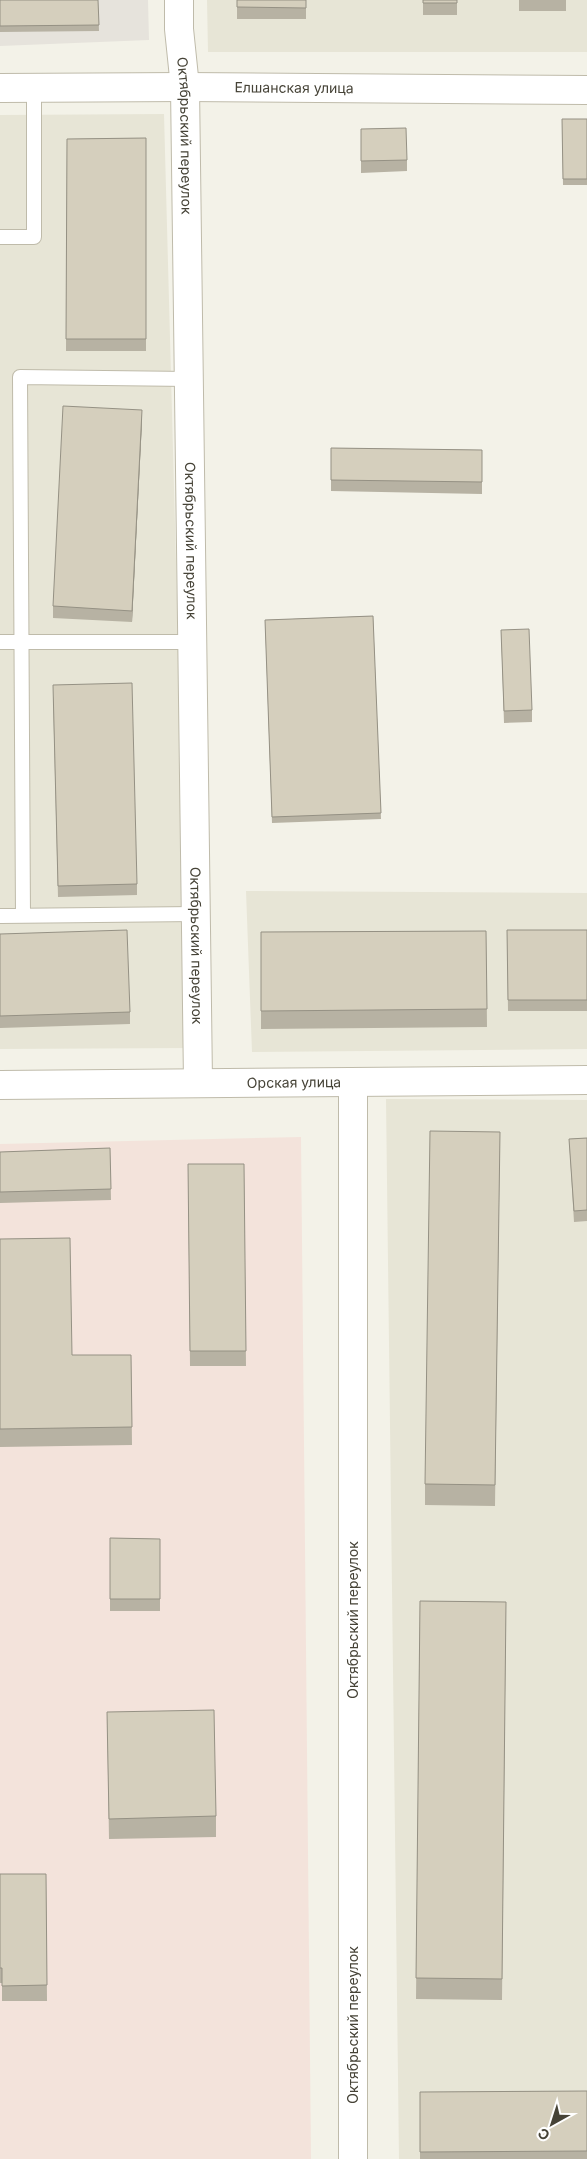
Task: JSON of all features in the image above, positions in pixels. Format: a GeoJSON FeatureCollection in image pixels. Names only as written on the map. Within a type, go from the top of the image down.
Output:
{"type":"FeatureCollection","features":[{"type":"Feature","properties":{"kind":"street","name":"Октябрьский переулок"},"geometry":{"type":"LineString","coordinates":[[179,0],[179,29],[185,87],[198,1082]]}},
{"type":"Feature","properties":{"kind":"street","name":"Елшанская улица"},"geometry":{"type":"LineString","coordinates":[[0,88],[185,87],[587,90]]}},
{"type":"Feature","properties":{"kind":"street","name":"Орская улица"},"geometry":{"type":"LineString","coordinates":[[0,1084],[587,1080]]}},
{"type":"Feature","properties":{"kind":"street","name":"Октябрьский переулок"},"geometry":{"type":"LineString","coordinates":[[352,1082],[354,2159]]}},
{"type":"Feature","properties":{"kind":"lane"},"geometry":{"type":"LineString","coordinates":[[0,237],[34,237],[34,88]]}},
{"type":"Feature","properties":{"kind":"lane"},"geometry":{"type":"LineString","coordinates":[[23,916],[20,377],[189,379]]}},
{"type":"Feature","properties":{"kind":"lane"},"geometry":{"type":"LineString","coordinates":[[0,642],[193,642]]}},
{"type":"Feature","properties":{"kind":"lane"},"geometry":{"type":"LineString","coordinates":[[0,916],[196,914]]}},
{"type":"Feature","properties":{"kind":"shaded area"},"geometry":{"type":"Polygon","coordinates":[[[0,0],[148,0],[149,40],[0,46],[0,0]]]}},
{"type":"Feature","properties":{"kind":"shaded area"},"geometry":{"type":"Polygon","coordinates":[[[207,0],[587,0],[587,52],[208,52],[207,0]]]}},
{"type":"Feature","properties":{"kind":"shaded area"},"geometry":{"type":"Polygon","coordinates":[[[164,114],[189,1048],[0,1049],[0,115],[164,114]]]}},
{"type":"Feature","properties":{"kind":"shaded area"},"geometry":{"type":"Polygon","coordinates":[[[246,891],[587,893],[587,1049],[252,1052],[246,891]]]}},
{"type":"Feature","properties":{"kind":"shaded area"},"geometry":{"type":"Polygon","coordinates":[[[386,1099],[587,1100],[587,2159],[399,2159],[386,1099]]]}},
{"type":"Feature","properties":{"kind":"shaded area"},"geometry":{"type":"Polygon","coordinates":[[[301,1137],[311,2159],[0,2159],[0,1144],[301,1137]]]}},
{"type":"Feature","properties":{"kind":"building"},"geometry":{"type":"Polygon","coordinates":[[[0,0],[98,0],[99,25],[0,26],[0,0]]]}},
{"type":"Feature","properties":{"kind":"building"},"geometry":{"type":"Polygon","coordinates":[[[237,0],[306,0],[306,8],[237,7],[237,0]]]}},
{"type":"Feature","properties":{"kind":"building"},"geometry":{"type":"Polygon","coordinates":[[[423,0],[457,0],[457,3],[423,3],[423,0]]]}},
{"type":"Feature","properties":{"kind":"building"},"geometry":{"type":"Polygon","coordinates":[[[562,119],[587,119],[587,179],[563,179],[562,119]]]}},
{"type":"Feature","properties":{"kind":"building"},"geometry":{"type":"Polygon","coordinates":[[[406,128],[407,160],[361,161],[361,129],[406,128]]]}},
{"type":"Feature","properties":{"kind":"building"},"geometry":{"type":"Polygon","coordinates":[[[146,138],[146,339],[66,339],[67,139],[146,138]]]}},
{"type":"Feature","properties":{"kind":"building"},"geometry":{"type":"Polygon","coordinates":[[[63,406],[142,410],[132,611],[53,606],[63,406]]]}},
{"type":"Feature","properties":{"kind":"building"},"geometry":{"type":"Polygon","coordinates":[[[331,448],[482,450],[482,482],[331,480],[331,448]]]}},
{"type":"Feature","properties":{"kind":"building"},"geometry":{"type":"Polygon","coordinates":[[[373,616],[381,813],[272,817],[265,620],[373,616]]]}},
{"type":"Feature","properties":{"kind":"building"},"geometry":{"type":"Polygon","coordinates":[[[529,629],[532,710],[504,711],[501,630],[529,629]]]}},
{"type":"Feature","properties":{"kind":"building"},"geometry":{"type":"Polygon","coordinates":[[[132,683],[137,884],[58,886],[53,685],[132,683]]]}},
{"type":"Feature","properties":{"kind":"building"},"geometry":{"type":"Polygon","coordinates":[[[127,930],[130,1012],[0,1016],[0,934],[127,930]]]}},
{"type":"Feature","properties":{"kind":"building"},"geometry":{"type":"Polygon","coordinates":[[[507,930],[587,930],[587,1000],[508,1000],[507,930]]]}},
{"type":"Feature","properties":{"kind":"building"},"geometry":{"type":"Polygon","coordinates":[[[486,931],[487,1009],[261,1011],[261,932],[486,931]]]}},
{"type":"Feature","properties":{"kind":"building"},"geometry":{"type":"Polygon","coordinates":[[[430,1131],[500,1132],[495,1485],[425,1484],[430,1131]]]}},
{"type":"Feature","properties":{"kind":"building"},"geometry":{"type":"Polygon","coordinates":[[[587,1138],[587,1210],[574,1211],[569,1139],[587,1138]]]}},
{"type":"Feature","properties":{"kind":"building"},"geometry":{"type":"Polygon","coordinates":[[[110,1148],[111,1189],[0,1192],[0,1152],[110,1148]]]}},
{"type":"Feature","properties":{"kind":"building"},"geometry":{"type":"Polygon","coordinates":[[[188,1164],[244,1164],[246,1351],[190,1351],[188,1164]]]}},
{"type":"Feature","properties":{"kind":"building"},"geometry":{"type":"Polygon","coordinates":[[[70,1238],[72,1355],[131,1355],[132,1427],[0,1429],[0,1239],[70,1238]]]}},
{"type":"Feature","properties":{"kind":"building"},"geometry":{"type":"Polygon","coordinates":[[[110,1538],[160,1539],[160,1599],[110,1599],[110,1538]]]}},
{"type":"Feature","properties":{"kind":"building"},"geometry":{"type":"Polygon","coordinates":[[[420,1601],[506,1602],[502,1979],[416,1978],[420,1601]]]}},
{"type":"Feature","properties":{"kind":"building"},"geometry":{"type":"Polygon","coordinates":[[[214,1710],[216,1816],[109,1819],[107,1712],[214,1710]]]}},
{"type":"Feature","properties":{"kind":"building"},"geometry":{"type":"Polygon","coordinates":[[[0,1874],[46,1874],[47,1985],[2,1986],[2,1968],[0,1968],[0,1874]]]}},
{"type":"Feature","properties":{"kind":"building"},"geometry":{"type":"Polygon","coordinates":[[[587,2091],[587,2151],[420,2152],[420,2092],[587,2091]]]}}]}
